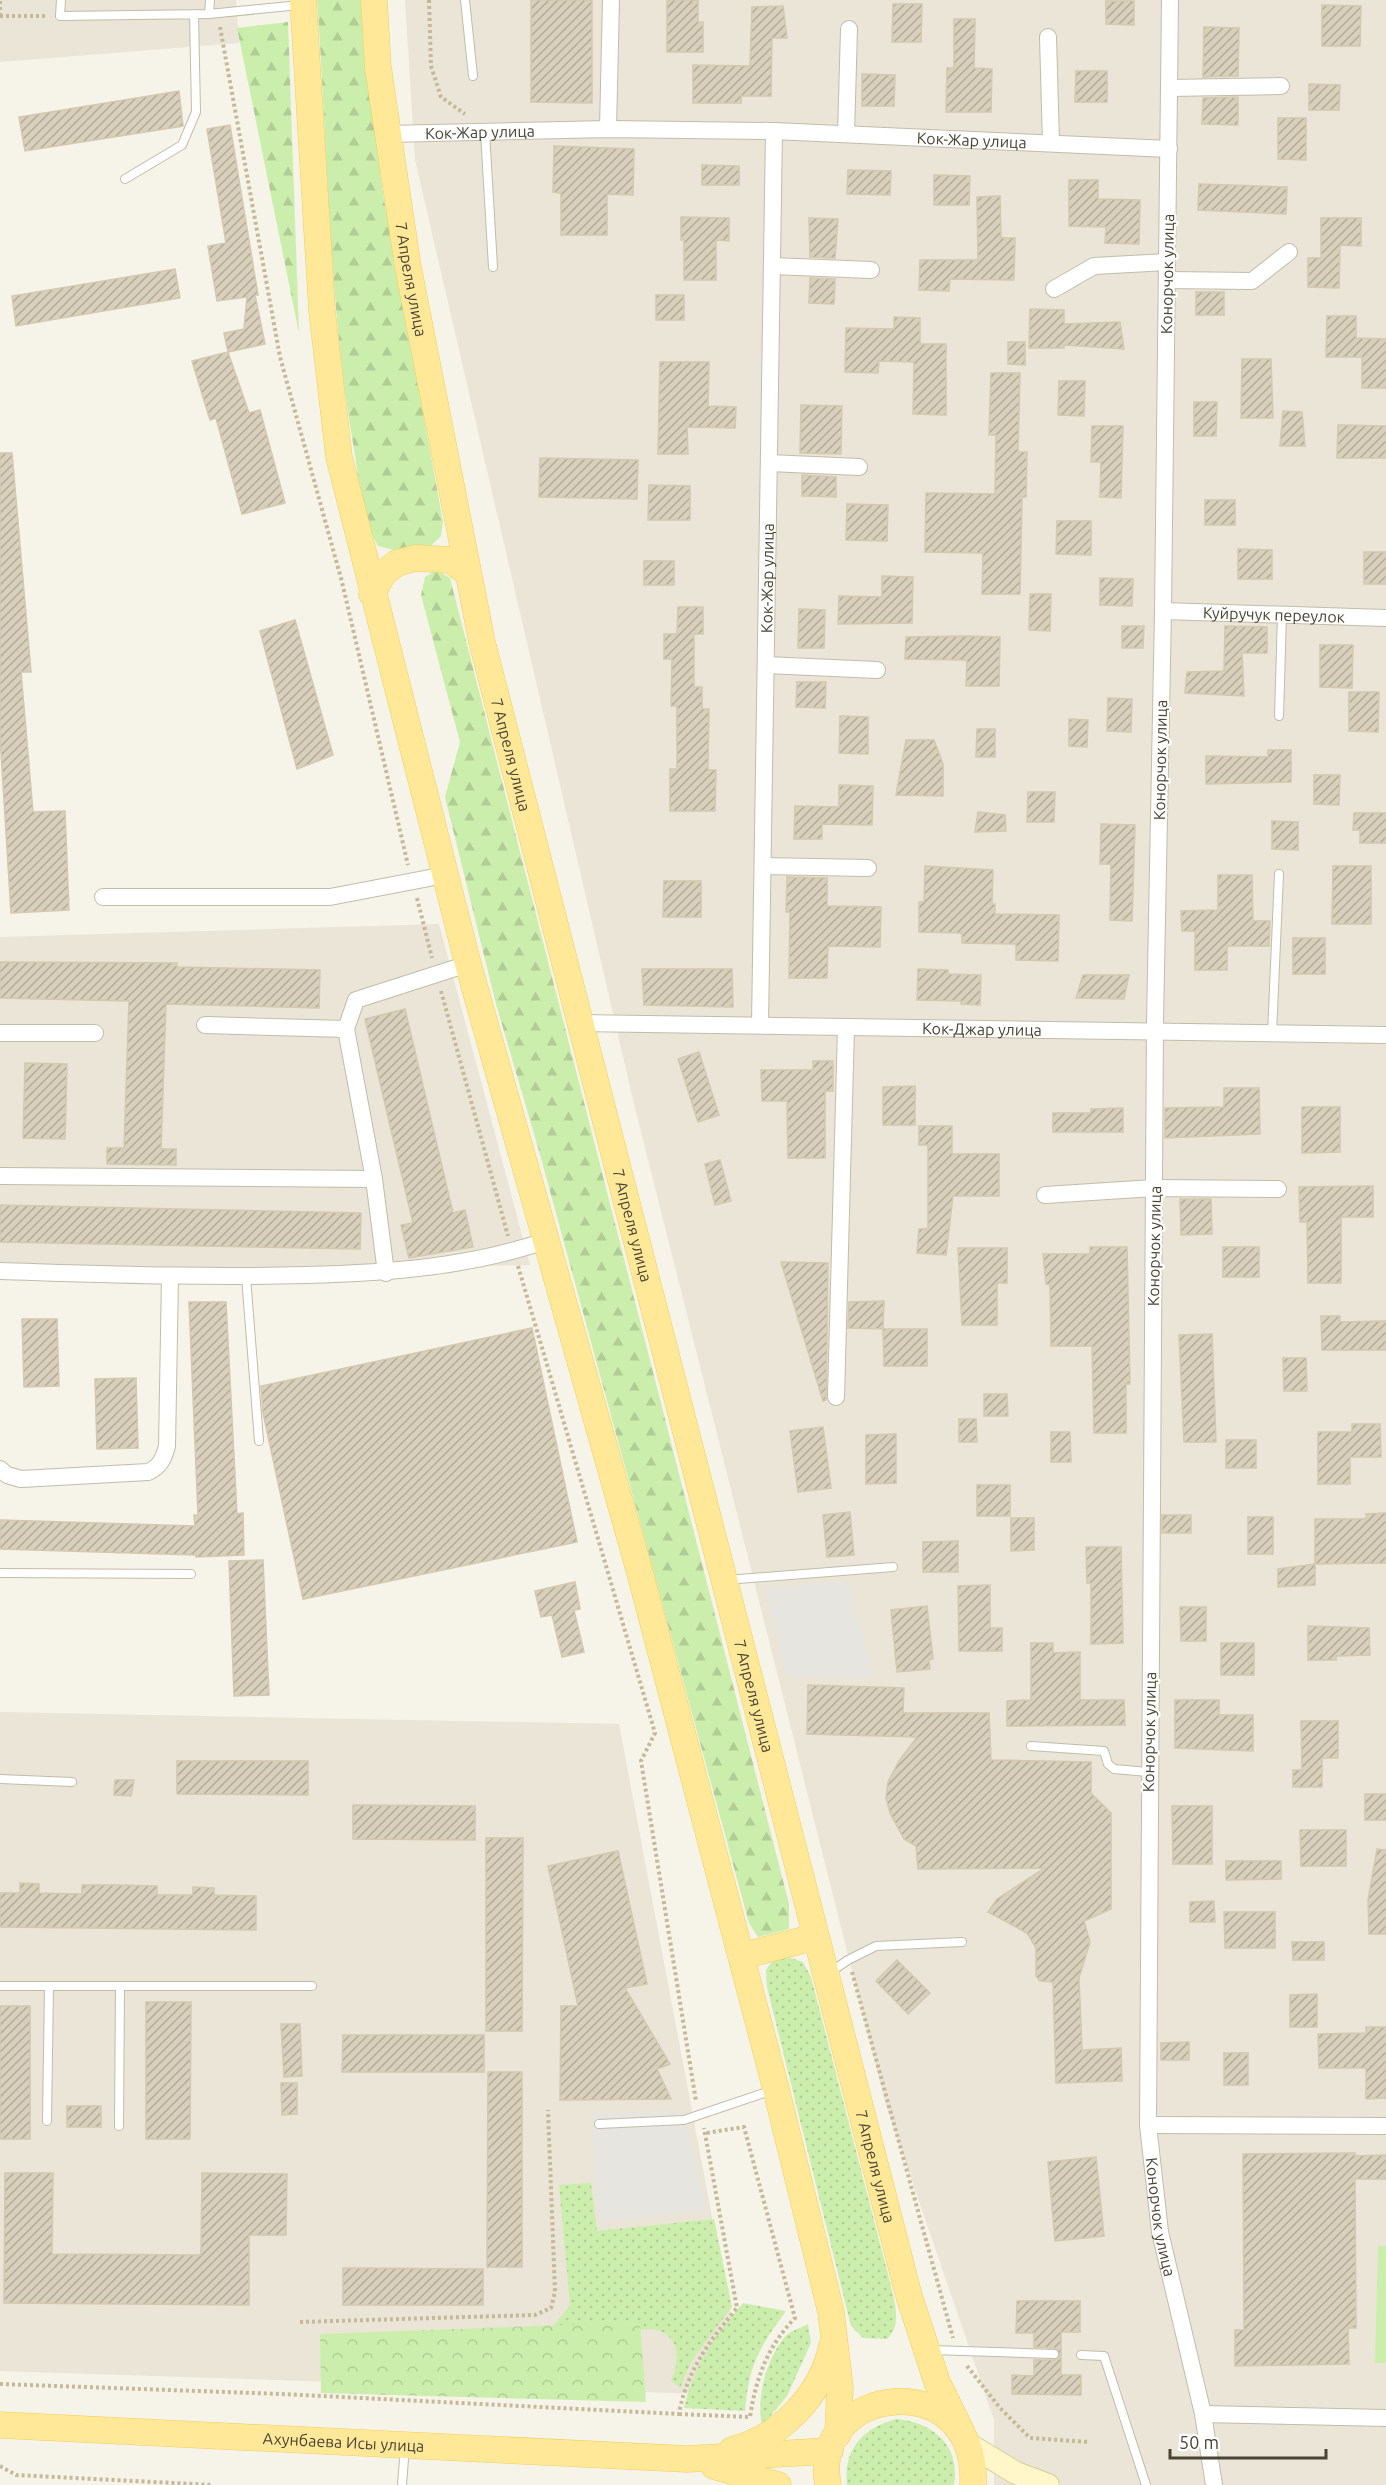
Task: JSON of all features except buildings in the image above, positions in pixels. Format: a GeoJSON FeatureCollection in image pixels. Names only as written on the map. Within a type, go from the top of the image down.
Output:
{"type":"FeatureCollection","features":[{"type":"Feature","properties":{"kind":"main road","name":"7 Апреля улица"},"geometry":{"type":"LineString","coordinates":[[374,0],[387,134],[408,267],[466,572],[578,1023],[824,1976],[909,2296],[937,2382],[965,2439],[974,2469],[973,2485]]}},
{"type":"Feature","properties":{"kind":"main road"},"geometry":{"type":"LineString","coordinates":[[303,3],[328,382],[339,457],[372,594],[468,964],[548,1240],[776,2089],[835,2334],[840,2388],[834,2443],[826,2476],[828,2485]]}},
{"type":"Feature","properties":{"kind":"main road"},"geometry":{"type":"LineString","coordinates":[[372,594],[383,574],[397,564],[415,558],[451,560],[466,572]]}},
{"type":"Feature","properties":{"kind":"main road"},"geometry":{"type":"LineString","coordinates":[[742,1956],[815,1937]]}},
{"type":"Feature","properties":{"kind":"main road"},"geometry":{"type":"LineString","coordinates":[[687,2459],[747,2446],[772,2432],[802,2407],[826,2370],[835,2334]]}},
{"type":"Feature","properties":{"kind":"main road"},"geometry":{"type":"LineString","coordinates":[[834,2443],[852,2418],[869,2406],[889,2400],[910,2400],[931,2406],[948,2417],[965,2439],[1016,2473],[1048,2485]]}},
{"type":"Feature","properties":{"kind":"main road","name":"Ахунбаева Исы улица"},"geometry":{"type":"LineString","coordinates":[[0,2425],[687,2459],[834,2443]]}},
{"type":"Feature","properties":{"kind":"main road","name":"Ахунбаева Исы улица"},"geometry":{"type":"LineString","coordinates":[[687,2459],[778,2485]]}},
{"type":"Feature","properties":{"kind":"main road"},"geometry":{"type":"LineString","coordinates":[[1017,2485],[1067,2485]]}},
{"type":"Feature","properties":{"kind":"street"},"geometry":{"type":"LineString","coordinates":[[608,129],[611,0]]}},
{"type":"Feature","properties":{"kind":"street","name":"Конорчок улица"},"geometry":{"type":"LineString","coordinates":[[1170,0],[1163,611],[1155,1032],[1148,1772],[1148,2125],[1160,2232],[1203,2414],[1214,2485]]}},
{"type":"Feature","properties":{"kind":"street"},"geometry":{"type":"LineString","coordinates":[[846,134],[849,29]]}},
{"type":"Feature","properties":{"kind":"street"},"geometry":{"type":"LineString","coordinates":[[1048,37],[1051,143]]}},
{"type":"Feature","properties":{"kind":"street"},"geometry":{"type":"LineString","coordinates":[[1169,88],[1281,86]]}},
{"type":"Feature","properties":{"kind":"street","name":"Кок-Жар улица"},"geometry":{"type":"LineString","coordinates":[[387,134],[608,129],[774,131],[1169,149]]}},
{"type":"Feature","properties":{"kind":"street","name":"Кок-Жар улица"},"geometry":{"type":"LineString","coordinates":[[760,1025],[774,131]]}},
{"type":"Feature","properties":{"kind":"street"},"geometry":{"type":"LineString","coordinates":[[1167,280],[1252,281],[1289,252]]}},
{"type":"Feature","properties":{"kind":"street"},"geometry":{"type":"LineString","coordinates":[[1054,289],[1094,266],[1167,262]]}},
{"type":"Feature","properties":{"kind":"street"},"geometry":{"type":"LineString","coordinates":[[772,266],[871,270]]}},
{"type":"Feature","properties":{"kind":"street"},"geometry":{"type":"LineString","coordinates":[[769,463],[859,467]]}},
{"type":"Feature","properties":{"kind":"street","name":"Куйручук переулок"},"geometry":{"type":"LineString","coordinates":[[1163,611],[1386,618]]}},
{"type":"Feature","properties":{"kind":"street"},"geometry":{"type":"LineString","coordinates":[[766,666],[877,670]]}},
{"type":"Feature","properties":{"kind":"street"},"geometry":{"type":"LineString","coordinates":[[763,866],[868,868]]}},
{"type":"Feature","properties":{"kind":"street"},"geometry":{"type":"LineString","coordinates":[[103,897],[330,897],[413,883],[445,875]]}},
{"type":"Feature","properties":{"kind":"street"},"geometry":{"type":"LineString","coordinates":[[386,1273],[374,1179],[346,1029],[356,1000],[468,964]]}},
{"type":"Feature","properties":{"kind":"street","name":"Кок-Джар улица"},"geometry":{"type":"LineString","coordinates":[[578,1023],[1386,1035]]}},
{"type":"Feature","properties":{"kind":"street"},"geometry":{"type":"LineString","coordinates":[[205,1025],[346,1029]]}},
{"type":"Feature","properties":{"kind":"street"},"geometry":{"type":"LineString","coordinates":[[836,1397],[846,1027]]}},
{"type":"Feature","properties":{"kind":"street"},"geometry":{"type":"LineString","coordinates":[[0,1033],[95,1033]]}},
{"type":"Feature","properties":{"kind":"street"},"geometry":{"type":"LineString","coordinates":[[0,1176],[374,1179]]}},
{"type":"Feature","properties":{"kind":"street"},"geometry":{"type":"LineString","coordinates":[[1045,1195],[1154,1188],[1278,1189]]}},
{"type":"Feature","properties":{"kind":"street"},"geometry":{"type":"LineString","coordinates":[[0,1271],[246,1277],[386,1273],[514,1252],[548,1240]]}},
{"type":"Feature","properties":{"kind":"street"},"geometry":{"type":"LineString","coordinates":[[0,1469],[7,1475],[21,1479],[148,1473],[155,1469],[165,1455],[167,1446],[170,1276]]}},
{"type":"Feature","properties":{"kind":"street"},"geometry":{"type":"LineString","coordinates":[[1148,2125],[1386,2126]]}},
{"type":"Feature","properties":{"kind":"street"},"geometry":{"type":"LineString","coordinates":[[1203,2414],[1386,2418]]}},
{"type":"Feature","properties":{"kind":"lane"},"geometry":{"type":"LineString","coordinates":[[61,0],[60,16],[209,14],[303,3]]}},
{"type":"Feature","properties":{"kind":"lane"},"geometry":{"type":"LineString","coordinates":[[209,14],[210,0]]}},
{"type":"Feature","properties":{"kind":"lane"},"geometry":{"type":"LineString","coordinates":[[465,0],[473,76]]}},
{"type":"Feature","properties":{"kind":"lane"},"geometry":{"type":"LineString","coordinates":[[125,179],[182,145],[196,112],[194,14]]}},
{"type":"Feature","properties":{"kind":"lane"},"geometry":{"type":"LineString","coordinates":[[484,132],[493,267]]}},
{"type":"Feature","properties":{"kind":"lane"},"geometry":{"type":"LineString","coordinates":[[1279,716],[1282,615]]}},
{"type":"Feature","properties":{"kind":"lane"},"geometry":{"type":"LineString","coordinates":[[1272,1034],[1279,874]]}},
{"type":"Feature","properties":{"kind":"lane"},"geometry":{"type":"LineString","coordinates":[[246,1277],[259,1441]]}},
{"type":"Feature","properties":{"kind":"lane"},"geometry":{"type":"LineString","coordinates":[[722,1580],[893,1567]]}},
{"type":"Feature","properties":{"kind":"lane"},"geometry":{"type":"LineString","coordinates":[[0,1574],[191,1574]]}},
{"type":"Feature","properties":{"kind":"lane"},"geometry":{"type":"LineString","coordinates":[[1031,1746],[1104,1751],[1108,1764],[1114,1769],[1148,1772]]}},
{"type":"Feature","properties":{"kind":"lane"},"geometry":{"type":"LineString","coordinates":[[0,1779],[72,1782]]}},
{"type":"Feature","properties":{"kind":"lane"},"geometry":{"type":"LineString","coordinates":[[824,1976],[848,1960],[876,1946],[962,1942]]}},
{"type":"Feature","properties":{"kind":"lane"},"geometry":{"type":"LineString","coordinates":[[0,1986],[312,1986]]}},
{"type":"Feature","properties":{"kind":"lane"},"geometry":{"type":"LineString","coordinates":[[47,2121],[49,1986]]}},
{"type":"Feature","properties":{"kind":"lane"},"geometry":{"type":"LineString","coordinates":[[119,2126],[120,1986]]}},
{"type":"Feature","properties":{"kind":"lane"},"geometry":{"type":"LineString","coordinates":[[599,2124],[684,2120],[776,2089]]}},
{"type":"Feature","properties":{"kind":"lane"},"geometry":{"type":"LineString","coordinates":[[926,2349],[1054,2354]]}},
{"type":"Feature","properties":{"kind":"lane"},"geometry":{"type":"LineString","coordinates":[[1081,2355],[1104,2356],[1146,2485]]}},
{"type":"Feature","properties":{"kind":"lane"},"geometry":{"type":"LineString","coordinates":[[402,2485],[405,2446]]}},
{"type":"Feature","properties":{"kind":"path"},"geometry":{"type":"LineString","coordinates":[[0,0],[0,16],[60,16]]}},
{"type":"Feature","properties":{"kind":"path"},"geometry":{"type":"LineString","coordinates":[[429,0],[431,66],[441,97],[484,132]]}},
{"type":"Feature","properties":{"kind":"path"},"geometry":{"type":"LineString","coordinates":[[209,14],[220,28],[280,357],[342,582],[436,974],[514,1252],[655,1733],[641,1761],[693,2089],[706,2133],[737,2308],[712,2338],[696,2365],[682,2400],[680,2414]]}},
{"type":"Feature","properties":{"kind":"path"},"geometry":{"type":"LineString","coordinates":[[300,2322],[535,2315],[551,2308],[555,2292],[548,2110]]}},
{"type":"Feature","properties":{"kind":"path"},"geometry":{"type":"LineString","coordinates":[[0,2384],[282,2394],[750,2417],[762,2363],[783,2330],[795,2318],[744,2127],[706,2133]]}},
{"type":"Feature","properties":{"kind":"path"},"geometry":{"type":"LineString","coordinates":[[938,2290],[959,2357],[1000,2408],[1030,2438],[1089,2442]]}},
{"type":"Feature","properties":{"kind":"path"},"geometry":{"type":"LineString","coordinates":[[0,2466],[16,2475],[213,2485]]}},
{"type":"Feature","properties":{"kind":"shaded area"},"geometry":{"type":"Polygon","coordinates":[[[0,0],[236,0],[239,43],[0,62],[0,0]]]}},
{"type":"Feature","properties":{"kind":"shaded area"},"geometry":{"type":"Polygon","coordinates":[[[405,0],[1386,0],[1386,2485],[994,2485],[994,2420],[885,2102],[634,1104],[415,160],[405,0]]]}},
{"type":"Feature","properties":{"kind":"shaded area"},"geometry":{"type":"Polygon","coordinates":[[[439,924],[530,1265],[0,1276],[0,937],[439,924]]]}},
{"type":"Feature","properties":{"kind":"shaded area"},"geometry":{"type":"Polygon","coordinates":[[[847,1579],[874,1678],[787,1676],[766,1590],[847,1579]]]}},
{"type":"Feature","properties":{"kind":"shaded area"},"geometry":{"type":"Polygon","coordinates":[[[0,1712],[619,1724],[737,2349],[735,2395],[0,2371],[0,1712]]]}},
{"type":"Feature","properties":{"kind":"shaded area"},"geometry":{"type":"Polygon","coordinates":[[[682,2111],[706,2210],[599,2222],[591,2113],[682,2111]]]}},
{"type":"Feature","properties":{"kind":"green space"},"geometry":{"type":"Polygon","coordinates":[[[317,0],[362,0],[369,87],[383,194],[443,522],[441,536],[426,550],[398,551],[378,546],[368,524],[362,499],[345,394],[339,338],[317,0]]]}},
{"type":"Feature","properties":{"kind":"green space"},"geometry":{"type":"Polygon","coordinates":[[[288,22],[299,333],[237,28],[288,22]]]}},
{"type":"Feature","properties":{"kind":"green space"},"geometry":{"type":"Polygon","coordinates":[[[437,570],[450,578],[789,1904],[789,1929],[758,1937],[749,1923],[541,1158],[496,1004],[445,797],[460,742],[421,595],[425,577],[437,570]]]}},
{"type":"Feature","properties":{"kind":"green space"},"geometry":{"type":"Polygon","coordinates":[[[788,1957],[803,1962],[811,1977],[893,2297],[896,2312],[895,2326],[887,2339],[863,2338],[851,2326],[767,1987],[766,1970],[773,1960],[788,1957]]]}},
{"type":"Feature","properties":{"kind":"green space"},"geometry":{"type":"Polygon","coordinates":[[[591,2183],[597,2231],[714,2219],[732,2307],[692,2360],[680,2388],[671,2381],[677,2359],[673,2341],[659,2331],[649,2329],[546,2335],[570,2305],[559,2185],[591,2183]]]}},
{"type":"Feature","properties":{"kind":"green space"},"geometry":{"type":"Polygon","coordinates":[[[1378,2246],[1386,2246],[1386,2363],[1375,2363],[1378,2246]]]}},
{"type":"Feature","properties":{"kind":"green space"},"geometry":{"type":"Polygon","coordinates":[[[743,2303],[786,2311],[757,2358],[749,2381],[745,2411],[684,2408],[693,2379],[707,2352],[743,2303]]]}},
{"type":"Feature","properties":{"kind":"green space"},"geometry":{"type":"Polygon","coordinates":[[[640,2322],[646,2402],[321,2393],[320,2334],[640,2322]]]}},
{"type":"Feature","properties":{"kind":"green space"},"geometry":{"type":"Polygon","coordinates":[[[808,2324],[811,2343],[787,2396],[762,2426],[760,2404],[764,2380],[772,2357],[786,2336],[808,2324]]]}},
{"type":"Feature","properties":{"kind":"green space"},"geometry":{"type":"Polygon","coordinates":[[[896,2419],[922,2425],[942,2438],[953,2459],[954,2485],[847,2485],[848,2461],[858,2442],[874,2428],[896,2419]]]}}]}
